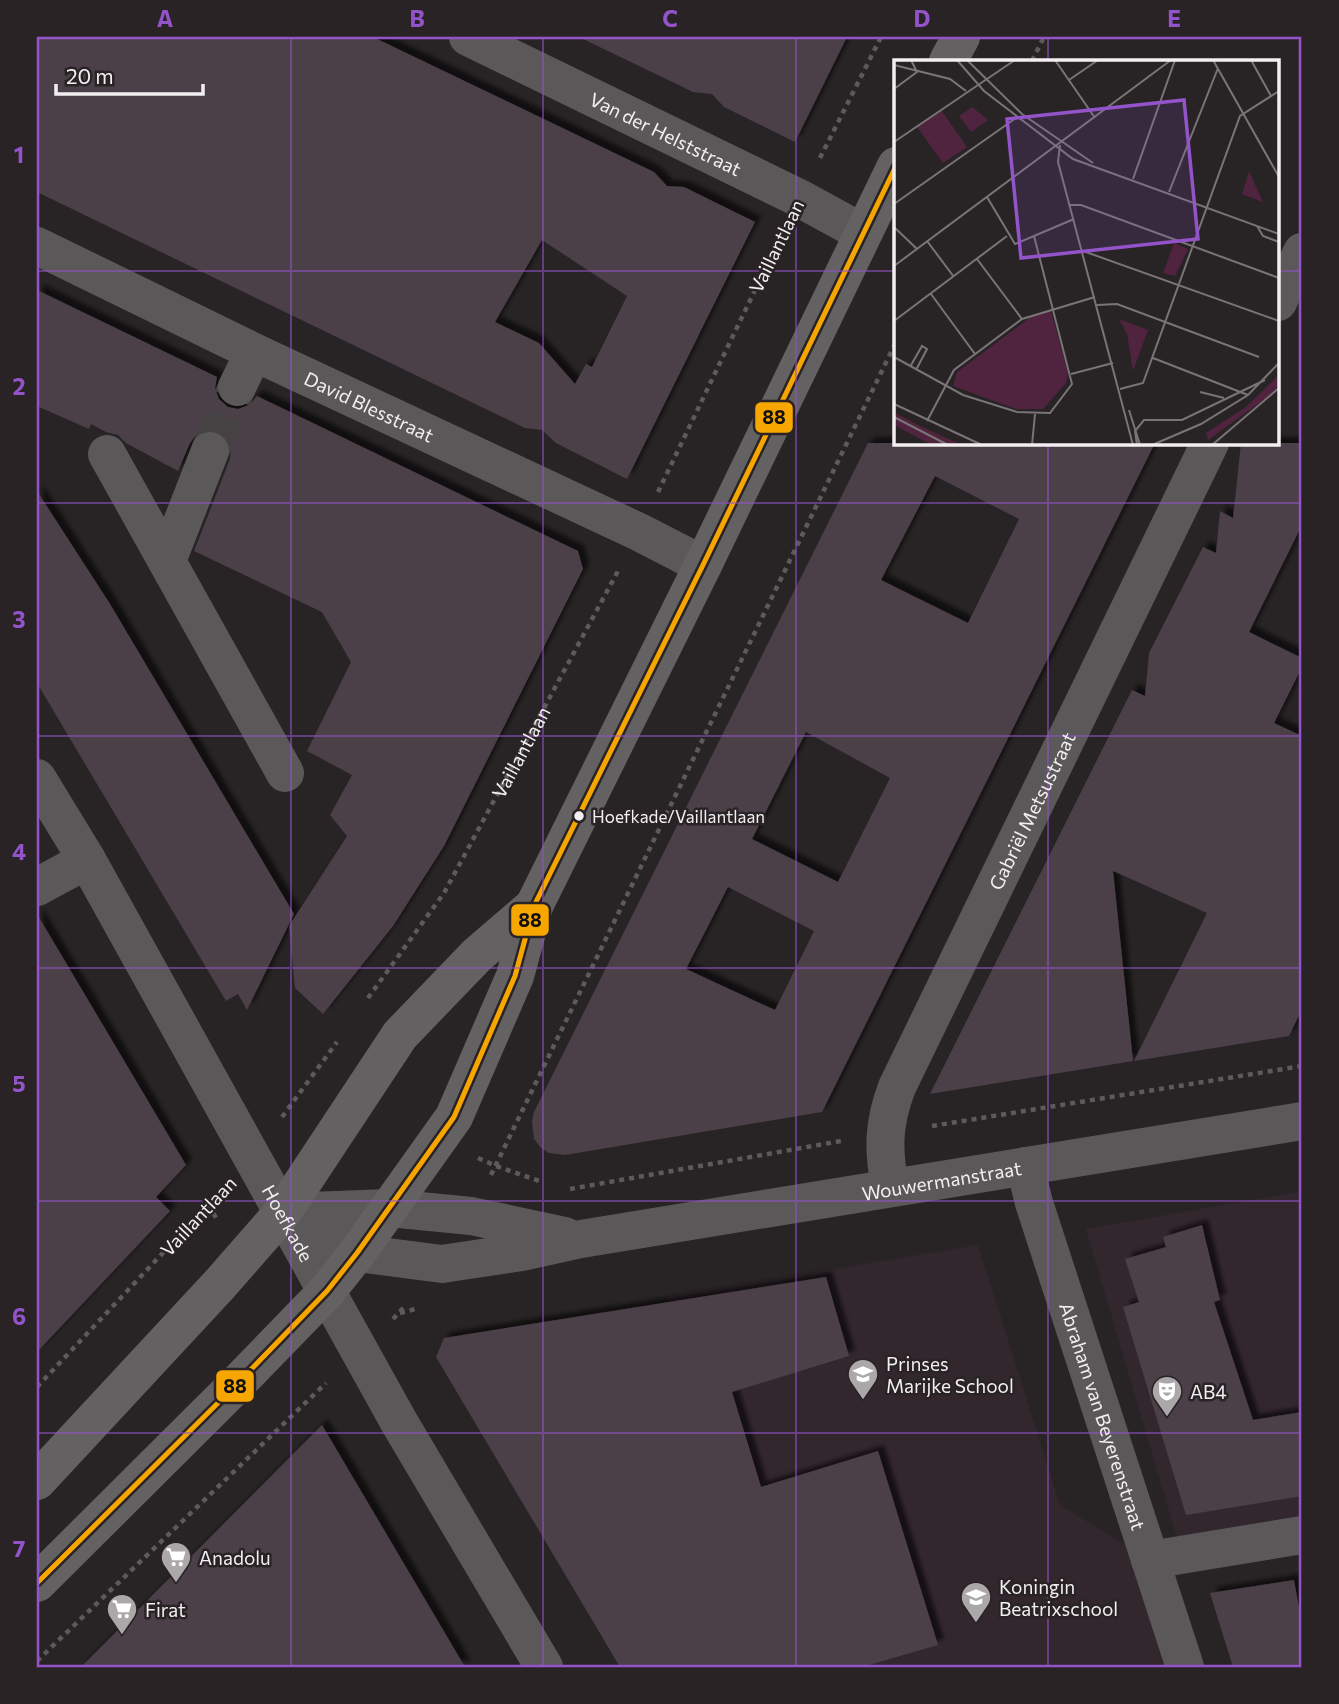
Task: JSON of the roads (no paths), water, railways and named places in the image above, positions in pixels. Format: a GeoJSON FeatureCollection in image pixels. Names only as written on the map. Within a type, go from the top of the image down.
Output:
{"type":"FeatureCollection","features":[{"type":"Feature","properties":{"kind":"main road"},"geometry":{"type":"LineString","coordinates":[[949,60],[961,37]]}},
{"type":"Feature","properties":{"kind":"main road"},"geometry":{"type":"LineString","coordinates":[[37,1583],[327,1291],[454,1117],[515,976],[534,906],[894,170]]}},
{"type":"Feature","properties":{"kind":"main road"},"geometry":{"type":"LineString","coordinates":[[37,1480],[220,1284],[283,1212],[400,1035],[477,955],[534,906]]}},
{"type":"Feature","properties":{"kind":"street","name":"Van der Helststraat"},"geometry":{"type":"LineString","coordinates":[[468,37],[799,198],[863,233]]}},
{"type":"Feature","properties":{"kind":"street","name":"David Blesstraat"},"geometry":{"type":"LineString","coordinates":[[37,246],[254,352],[639,532],[703,565]]}},
{"type":"Feature","properties":{"kind":"street"},"geometry":{"type":"LineString","coordinates":[[1280,298],[1302,252]]}},
{"type":"Feature","properties":{"kind":"street"},"geometry":{"type":"LineString","coordinates":[[237,387],[254,352]]}},
{"type":"Feature","properties":{"kind":"street","name":"Gabriël Metsustraat"},"geometry":{"type":"LineString","coordinates":[[890,1188],[884,1155],[885,1133],[888,1110],[897,1087],[1210,444]]}},
{"type":"Feature","properties":{"kind":"street"},"geometry":{"type":"LineString","coordinates":[[167,561],[210,451]]}},
{"type":"Feature","properties":{"kind":"street"},"geometry":{"type":"LineString","coordinates":[[107,454],[285,773]]}},
{"type":"Feature","properties":{"kind":"street","name":"Hoefkade"},"geometry":{"type":"LineString","coordinates":[[37,778],[87,859],[400,1422],[544,1667]]}},
{"type":"Feature","properties":{"kind":"street"},"geometry":{"type":"LineString","coordinates":[[37,887],[87,859]]}},
{"type":"Feature","properties":{"kind":"street","name":"Wouwermanstraat"},"geometry":{"type":"LineString","coordinates":[[283,1212],[357,1253],[442,1264],[1302,1121]]}},
{"type":"Feature","properties":{"kind":"street","name":"Abraham van Beyerenstraat"},"geometry":{"type":"LineString","coordinates":[[1025,1166],[1034,1203],[1185,1667]]}},
{"type":"Feature","properties":{"kind":"street","name":"Wouwermanstraat"},"geometry":{"type":"LineString","coordinates":[[283,1212],[389,1208],[471,1216],[581,1239]]}},
{"type":"Feature","properties":{"kind":"street"},"geometry":{"type":"LineString","coordinates":[[1150,1560],[1302,1535]]}},
{"type":"Feature","properties":{"kind":"tunnel"},"geometry":{"type":"LineString","coordinates":[[210,451],[237,387]]}},
{"type":"Feature","properties":{"kind":"place","name":"Hoefkade/Vaillantlaan"},"geometry":{"type":"Point","coordinates":[579,816]}},
{"type":"Feature","properties":{"kind":"place","name":"Prinses Marijke School"},"geometry":{"type":"Point","coordinates":[863,1401]}},
{"type":"Feature","properties":{"kind":"place","name":"AB4"},"geometry":{"type":"Point","coordinates":[1167,1418]}},
{"type":"Feature","properties":{"kind":"place","name":"Anadolu"},"geometry":{"type":"Point","coordinates":[176,1584]}},
{"type":"Feature","properties":{"kind":"place","name":"Koningin Beatrixschool"},"geometry":{"type":"Point","coordinates":[976,1624]}},
{"type":"Feature","properties":{"kind":"place","name":"Firat"},"geometry":{"type":"Point","coordinates":[122,1636]}}]}
